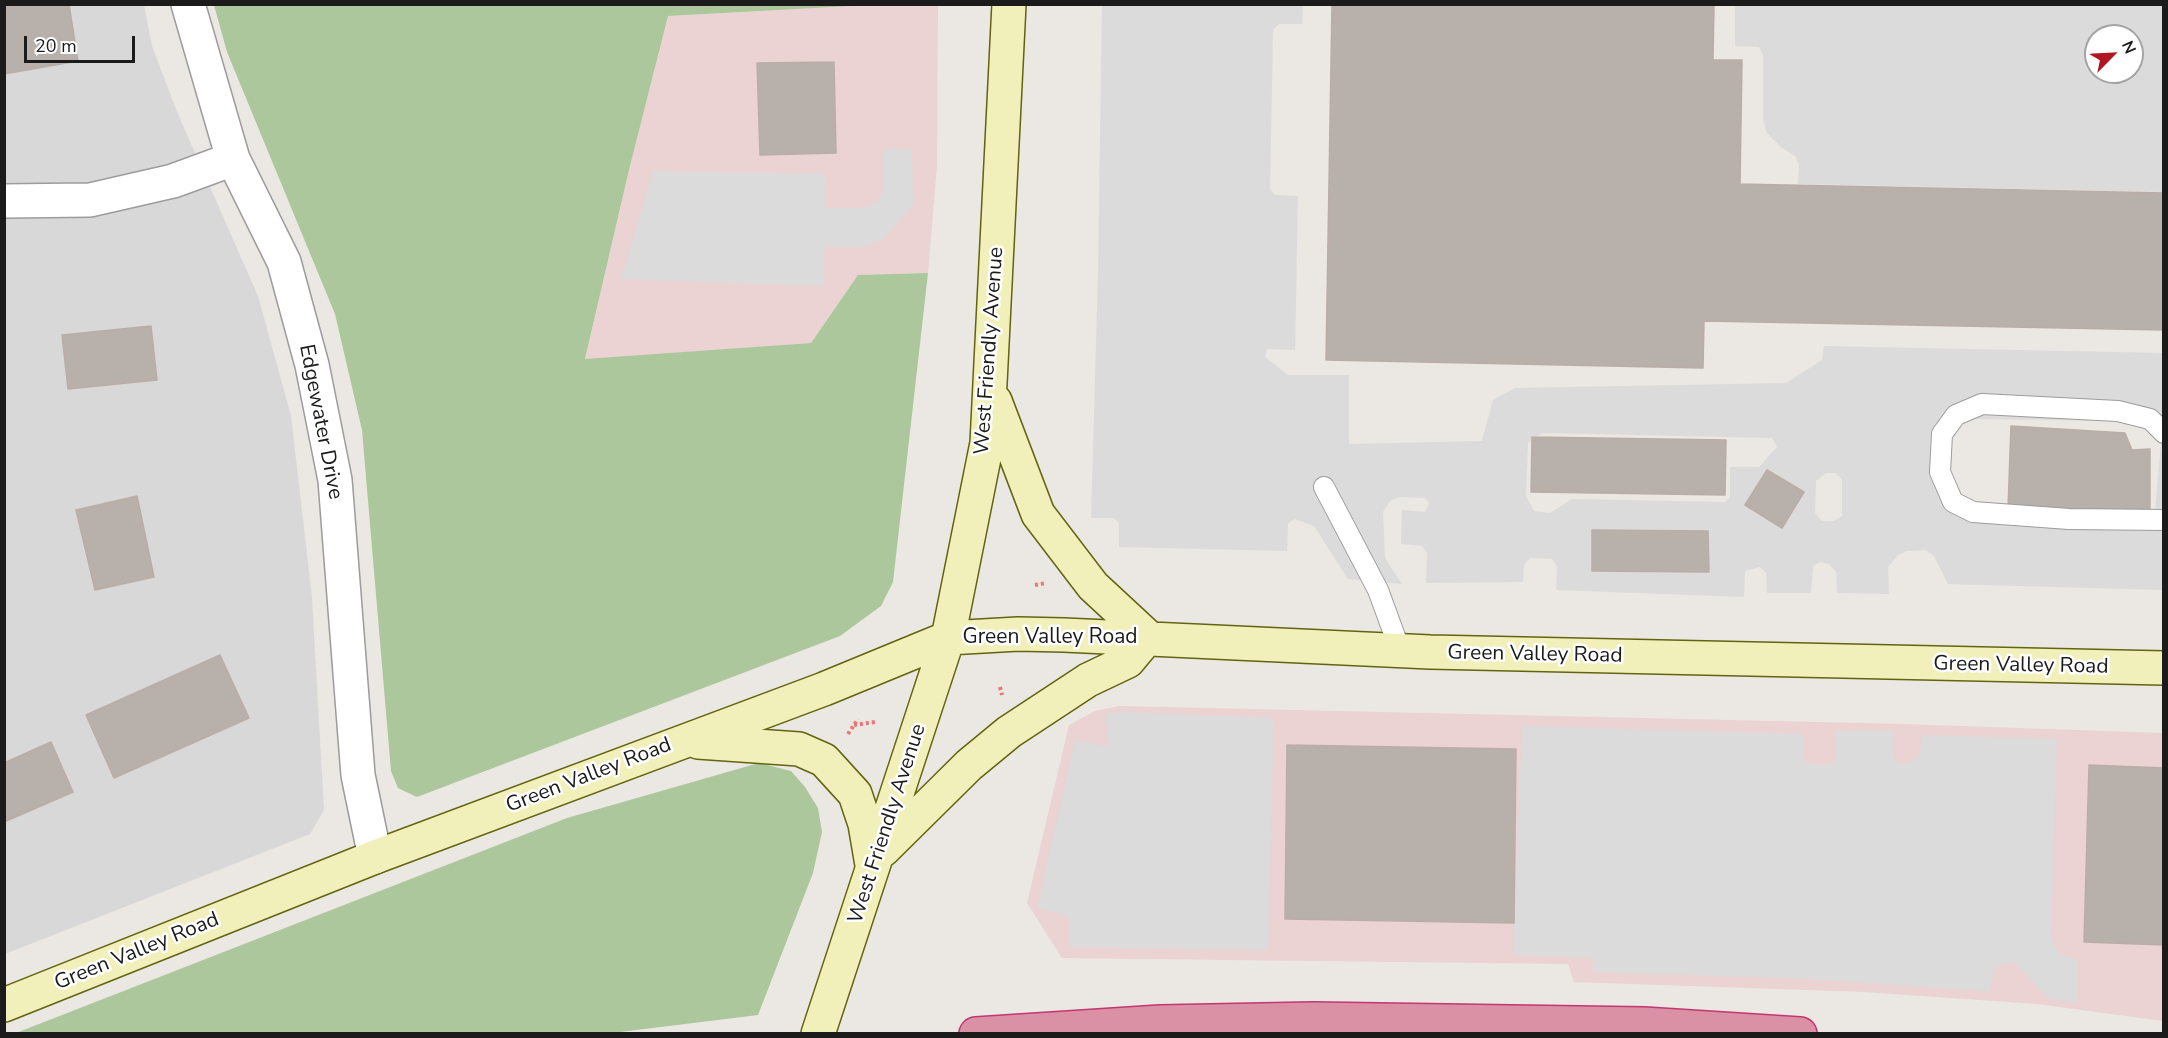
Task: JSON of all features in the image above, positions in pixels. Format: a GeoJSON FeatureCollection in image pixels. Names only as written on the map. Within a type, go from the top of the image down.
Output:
{"type":"FeatureCollection","features":[{"type":"Feature","properties":{"kind":"highway"},"geometry":{"type":"LineString","coordinates":[[976,1034],[1160,1022],[1313,1019],[1644,1024],[1800,1034]]}},
{"type":"Feature","properties":{"kind":"main road","name":"West Friendly Avenue"},"geometry":{"type":"LineString","coordinates":[[818,1034],[948,638],[987,443],[1009,4]]}},
{"type":"Feature","properties":{"kind":"main road"},"geometry":{"type":"LineString","coordinates":[[875,862],[969,765],[1009,732],[1050,702],[1128,661],[1148,637],[1093,586],[1038,514],[1000,419],[990,380]]}},
{"type":"Feature","properties":{"kind":"main road","name":"Green Valley Road"},"geometry":{"type":"LineString","coordinates":[[4,1005],[375,857],[843,682],[948,638],[1018,634],[1148,637],[1400,650],[1862,663],[2163,668]]}},
{"type":"Feature","properties":{"kind":"main road"},"geometry":{"type":"LineString","coordinates":[[681,741],[799,748],[824,760],[855,794],[875,862]]}},
{"type":"Feature","properties":{"kind":"street","name":"Edgewater Drive"},"geometry":{"type":"LineString","coordinates":[[188,4],[233,159],[284,262],[317,388],[335,480],[358,775],[375,857]]}},
{"type":"Feature","properties":{"kind":"street"},"geometry":{"type":"LineString","coordinates":[[4,201],[90,200],[173,181],[233,159]]}},
{"type":"Feature","properties":{"kind":"lane"},"geometry":{"type":"LineString","coordinates":[[2163,433],[2150,419],[2118,411],[1982,404],[1956,415],[1942,434],[1940,472],[1953,501],[1973,513],[2069,519],[2163,520]]}},
{"type":"Feature","properties":{"kind":"lane"},"geometry":{"type":"LineString","coordinates":[[1324,487],[1378,590],[1400,650]]}},
{"type":"Feature","properties":{"kind":"path"},"geometry":{"type":"LineString","coordinates":[[843,743],[858,719]]}},
{"type":"Feature","properties":{"kind":"path"},"geometry":{"type":"LineString","coordinates":[[854,725],[875,722]]}},
{"type":"Feature","properties":{"kind":"shaded area"},"geometry":{"type":"Polygon","coordinates":[[[5,5],[144,5],[152,46],[177,112],[258,296],[291,416],[312,598],[324,810],[310,834],[5,954],[5,5]]]}},
{"type":"Feature","properties":{"kind":"shaded area"},"geometry":{"type":"Polygon","coordinates":[[[870,5],[938,5],[937,166],[928,273],[858,275],[811,343],[585,360],[668,16],[870,5]]]}},
{"type":"Feature","properties":{"kind":"shaded area"},"geometry":{"type":"Polygon","coordinates":[[[1102,5],[1303,5],[1302,24],[1279,24],[1273,30],[1270,189],[1275,195],[1298,196],[1295,350],[1267,349],[1265,357],[1288,375],[1349,375],[1349,444],[1482,441],[1493,400],[1515,388],[1786,383],[1822,360],[1824,346],[2163,353],[2163,590],[1948,584],[1934,556],[1926,550],[1907,551],[1898,555],[1888,567],[1889,594],[1837,593],[1836,572],[1829,564],[1820,562],[1813,566],[1811,593],[1767,593],[1766,573],[1760,567],[1745,571],[1744,597],[1556,590],[1557,566],[1552,559],[1530,558],[1524,565],[1523,582],[1426,583],[1427,553],[1422,546],[1401,544],[1402,510],[1425,512],[1429,503],[1425,498],[1399,497],[1390,501],[1383,512],[1385,558],[1402,584],[1348,579],[1314,526],[1295,519],[1288,523],[1287,551],[1119,547],[1119,523],[1114,518],[1091,518],[1102,5]],[[1973,419],[1958,427],[1950,441],[1946,465],[1953,490],[1976,511],[2155,513],[2161,443],[2152,432],[2123,421],[1973,419]],[[1542,433],[1528,443],[1526,496],[1534,511],[1550,513],[1572,499],[1725,502],[1730,497],[1730,467],[1759,467],[1777,447],[1772,438],[1542,433]],[[1826,473],[1816,481],[1815,513],[1822,521],[1834,521],[1842,516],[1842,479],[1835,473],[1826,473]]]}},
{"type":"Feature","properties":{"kind":"shaded area"},"geometry":{"type":"Polygon","coordinates":[[[1735,5],[2163,5],[2163,192],[1798,184],[1799,165],[1796,157],[1781,147],[1767,133],[1763,120],[1763,55],[1759,47],[1735,46],[1735,5]]]}},
{"type":"Feature","properties":{"kind":"shaded area"},"geometry":{"type":"Polygon","coordinates":[[[884,149],[912,150],[913,206],[882,239],[865,247],[828,247],[823,252],[823,286],[621,279],[653,171],[826,174],[825,208],[862,208],[878,201],[883,190],[884,149]]]}},
{"type":"Feature","properties":{"kind":"shaded area"},"geometry":{"type":"Polygon","coordinates":[[[1119,706],[1903,724],[2163,733],[2163,1021],[2037,1004],[1865,992],[1574,982],[1568,964],[1062,958],[1027,903],[1069,725],[1095,711],[1119,706]]]}},
{"type":"Feature","properties":{"kind":"shaded area"},"geometry":{"type":"Polygon","coordinates":[[[1122,712],[1274,718],[1268,950],[1069,947],[1069,919],[1066,915],[1037,908],[1075,740],[1104,746],[1109,743],[1105,714],[1122,712]]]}},
{"type":"Feature","properties":{"kind":"shaded area"},"geometry":{"type":"Polygon","coordinates":[[[1522,726],[1804,734],[1804,760],[1810,764],[1828,765],[1835,760],[1835,731],[1893,731],[1893,756],[1897,762],[1906,764],[1920,755],[1921,735],[2057,739],[2051,938],[2055,948],[2063,956],[2078,959],[2078,1003],[2049,999],[2014,962],[2002,963],[1994,970],[1990,991],[1808,979],[1593,972],[1593,958],[1513,955],[1522,726]]]}},
{"type":"Feature","properties":{"kind":"green space"},"geometry":{"type":"Polygon","coordinates":[[[214,5],[870,5],[668,16],[585,359],[811,343],[858,275],[928,273],[893,582],[881,606],[840,636],[417,797],[398,788],[391,771],[362,430],[335,314],[227,52],[214,5]]]}},
{"type":"Feature","properties":{"kind":"green space"},"geometry":{"type":"Polygon","coordinates":[[[759,763],[791,771],[805,787],[818,808],[822,832],[813,873],[758,1015],[604,1034],[16,1033],[567,818],[759,763]]]}},
{"type":"Feature","properties":{"kind":"building"},"geometry":{"type":"Polygon","coordinates":[[[4,4],[69,4],[78,61],[4,74],[4,4]]]}},
{"type":"Feature","properties":{"kind":"building"},"geometry":{"type":"Polygon","coordinates":[[[1332,4],[1714,4],[1713,60],[1742,60],[1740,184],[2164,193],[2164,330],[1704,321],[1703,368],[1326,360],[1332,4]]]}},
{"type":"Feature","properties":{"kind":"building"},"geometry":{"type":"Polygon","coordinates":[[[834,62],[836,153],[760,155],[757,63],[834,62]]]}},
{"type":"Feature","properties":{"kind":"building"},"geometry":{"type":"Polygon","coordinates":[[[151,326],[157,380],[68,389],[62,335],[151,326]]]}},
{"type":"Feature","properties":{"kind":"building"},"geometry":{"type":"Polygon","coordinates":[[[2011,426],[2125,433],[2132,450],[2150,449],[2150,511],[2008,508],[2011,426]]]}},
{"type":"Feature","properties":{"kind":"building"},"geometry":{"type":"Polygon","coordinates":[[[1532,437],[1726,440],[1725,495],[1531,492],[1532,437]]]}},
{"type":"Feature","properties":{"kind":"building"},"geometry":{"type":"Polygon","coordinates":[[[1767,470],[1804,492],[1782,528],[1745,505],[1767,470]]]}},
{"type":"Feature","properties":{"kind":"building"},"geometry":{"type":"Polygon","coordinates":[[[137,496],[154,577],[95,590],[76,510],[137,496]]]}},
{"type":"Feature","properties":{"kind":"building"},"geometry":{"type":"Polygon","coordinates":[[[1592,530],[1708,531],[1709,572],[1592,571],[1592,530]]]}},
{"type":"Feature","properties":{"kind":"building"},"geometry":{"type":"Polygon","coordinates":[[[220,655],[249,718],[114,778],[86,715],[220,655]]]}},
{"type":"Feature","properties":{"kind":"building"},"geometry":{"type":"Polygon","coordinates":[[[51,742],[73,792],[4,822],[4,763],[51,742]]]}},
{"type":"Feature","properties":{"kind":"building"},"geometry":{"type":"Polygon","coordinates":[[[1287,745],[1516,749],[1514,923],[1285,919],[1287,745]]]}},
{"type":"Feature","properties":{"kind":"building"},"geometry":{"type":"Polygon","coordinates":[[[2089,765],[2164,768],[2164,945],[2084,942],[2089,765]]]}}]}
